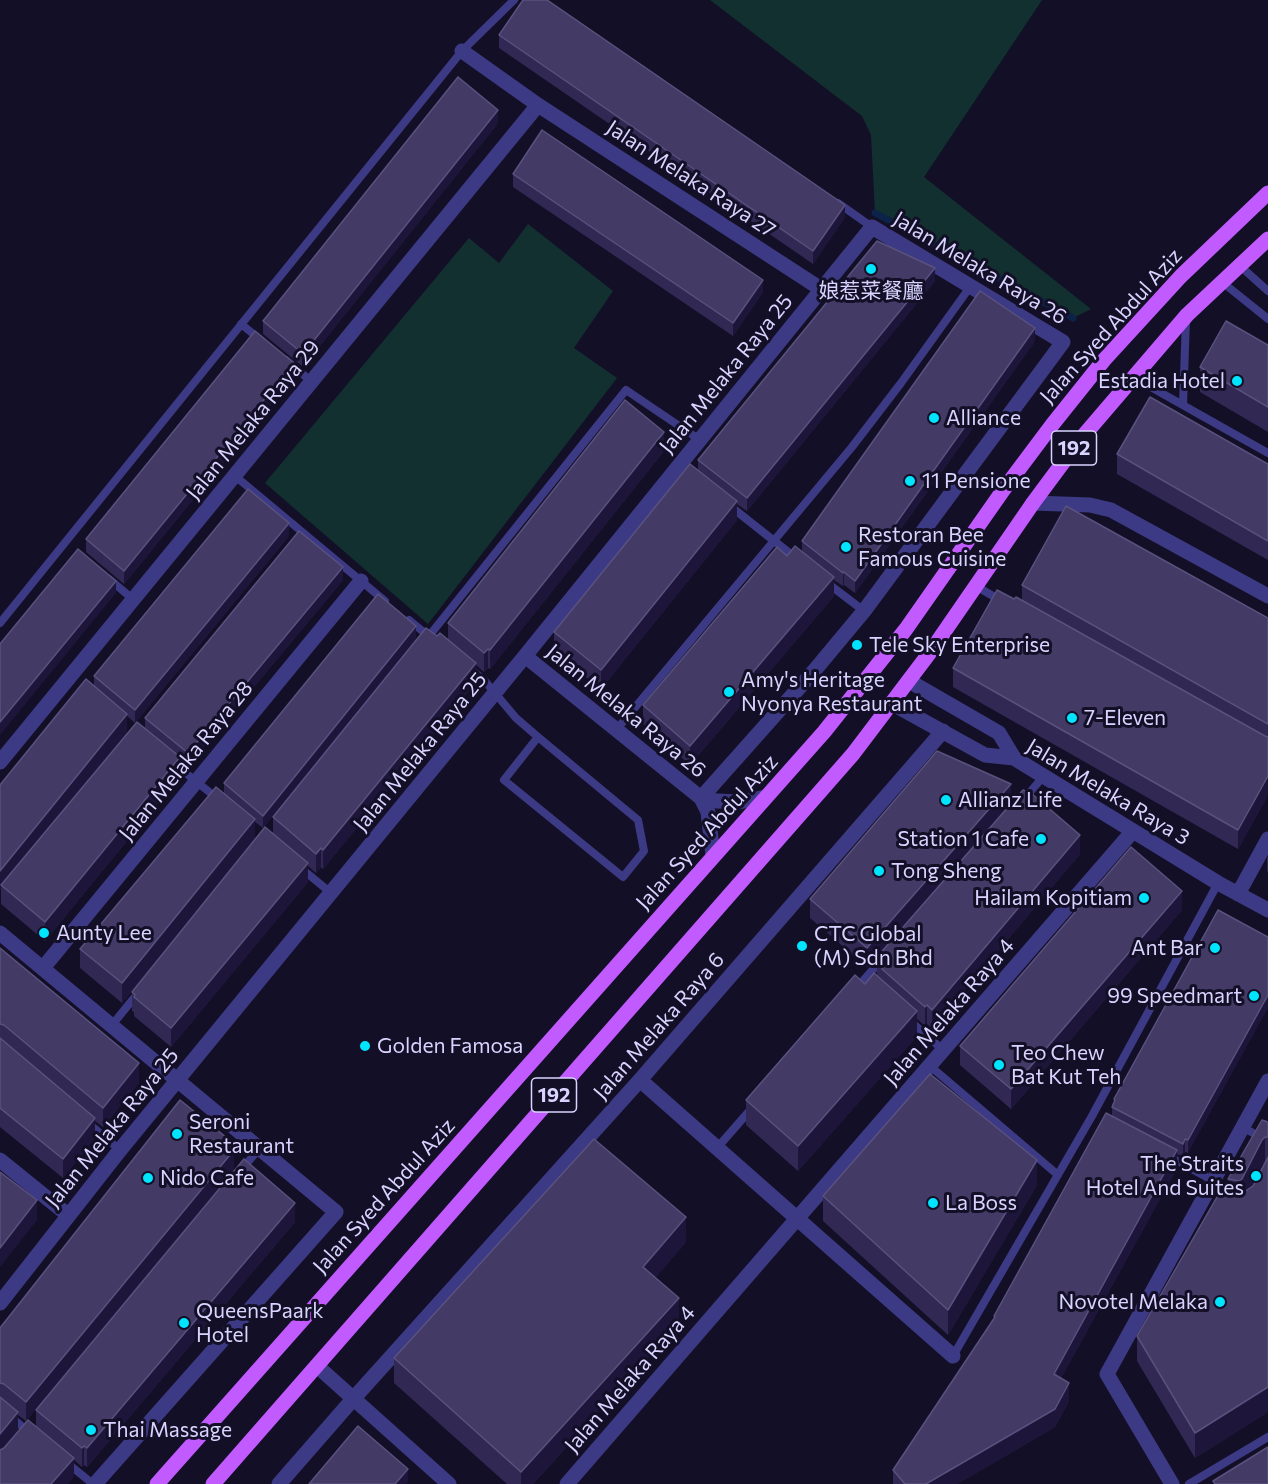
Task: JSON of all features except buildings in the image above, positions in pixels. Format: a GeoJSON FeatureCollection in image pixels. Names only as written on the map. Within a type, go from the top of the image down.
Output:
{"type":"FeatureCollection","features":[{"type":"Feature","properties":{"kind":"main road","name":"Jalan Syed Abdul Aziz"},"geometry":{"type":"LineString","coordinates":[[158,1484],[824,732],[906,629],[1024,462],[1104,360],[1181,276],[1268,193]]}},
{"type":"Feature","properties":{"kind":"main road","name":"192"},"geometry":{"type":"LineString","coordinates":[[213,1484],[853,754],[909,681],[1079,441],[1187,315],[1268,239]]}},
{"type":"Feature","properties":{"kind":"street","name":"Jalan Melaka Raya 27"},"geometry":{"type":"LineString","coordinates":[[462,51],[538,105],[821,289]]}},
{"type":"Feature","properties":{"kind":"street","name":"Jalan Melaka Raya 29"},"geometry":{"type":"LineString","coordinates":[[0,762],[74,681],[134,600],[538,105]]}},
{"type":"Feature","properties":{"kind":"street","name":"Jalan Melaka Raya 25"},"geometry":{"type":"LineString","coordinates":[[0,1303],[177,1080],[525,656],[683,469],[700,440],[872,227]]}},
{"type":"Feature","properties":{"kind":"street","name":"Jalan Melaka Raya 26"},"geometry":{"type":"LineString","coordinates":[[701,798],[864,611],[1063,342],[872,227]]}},
{"type":"Feature","properties":{"kind":"street"},"geometry":{"type":"LineString","coordinates":[[1033,503],[1090,505],[1111,510],[1268,596]]}},
{"type":"Feature","properties":{"kind":"street","name":"Jalan Melaka Raya 28"},"geometry":{"type":"LineString","coordinates":[[43,968],[361,581]]}},
{"type":"Feature","properties":{"kind":"street","name":"Jalan Melaka Raya 26"},"geometry":{"type":"LineString","coordinates":[[525,656],[701,798],[708,812],[713,856]]}},
{"type":"Feature","properties":{"kind":"street"},"geometry":{"type":"LineString","coordinates":[[909,681],[999,733],[1014,758]]}},
{"type":"Feature","properties":{"kind":"street","name":"Jalan Melaka Raya 3"},"geometry":{"type":"LineString","coordinates":[[891,703],[985,755],[1014,758],[1218,883],[1268,910]]}},
{"type":"Feature","properties":{"kind":"street","name":"Jalan Melaka Raya 6"},"geometry":{"type":"LineString","coordinates":[[279,1484],[640,1080],[943,731]]}},
{"type":"Feature","properties":{"kind":"street","name":"Jalan Melaka Raya 26"},"geometry":{"type":"LineString","coordinates":[[701,798],[739,802],[766,797]]}},
{"type":"Feature","properties":{"kind":"street","name":"Jalan Melaka Raya 4"},"geometry":{"type":"LineString","coordinates":[[567,1484],[1133,831]]}},
{"type":"Feature","properties":{"kind":"street"},"geometry":{"type":"LineString","coordinates":[[1238,894],[1268,839]]}},
{"type":"Feature","properties":{"kind":"street"},"geometry":{"type":"LineString","coordinates":[[0,933],[336,1212],[94,1484]]}},
{"type":"Feature","properties":{"kind":"street"},"geometry":{"type":"LineString","coordinates":[[640,1080],[796,1220],[953,1356]]}},
{"type":"Feature","properties":{"kind":"street"},"geometry":{"type":"LineString","coordinates":[[1172,1484],[1107,1374],[1204,1206],[1212,1180],[1268,1081]]}},
{"type":"Feature","properties":{"kind":"street"},"geometry":{"type":"LineString","coordinates":[[3,1167],[68,1215]]}},
{"type":"Feature","properties":{"kind":"street"},"geometry":{"type":"LineString","coordinates":[[317,1366],[354,1398],[440,1481]]}},
{"type":"Feature","properties":{"kind":"lane"},"geometry":{"type":"LineString","coordinates":[[0,623],[462,51],[514,0]]}},
{"type":"Feature","properties":{"kind":"lane"},"geometry":{"type":"LineString","coordinates":[[833,200],[872,227]]}},
{"type":"Feature","properties":{"kind":"lane"},"geometry":{"type":"LineString","coordinates":[[1239,265],[1268,291]]}},
{"type":"Feature","properties":{"kind":"lane"},"geometry":{"type":"LineString","coordinates":[[1222,282],[1268,319]]}},
{"type":"Feature","properties":{"kind":"lane"},"geometry":{"type":"LineString","coordinates":[[617,729],[852,447],[970,287]]}},
{"type":"Feature","properties":{"kind":"lane"},"geometry":{"type":"LineString","coordinates":[[1183,405],[1187,315]]}},
{"type":"Feature","properties":{"kind":"lane"},"geometry":{"type":"LineString","coordinates":[[241,324],[268,346]]}},
{"type":"Feature","properties":{"kind":"lane"},"geometry":{"type":"LineString","coordinates":[[277,353],[312,382]]}},
{"type":"Feature","properties":{"kind":"lane"},"geometry":{"type":"LineString","coordinates":[[1133,377],[1268,453]]}},
{"type":"Feature","properties":{"kind":"lane"},"geometry":{"type":"LineString","coordinates":[[421,645],[626,390],[700,440]]}},
{"type":"Feature","properties":{"kind":"lane"},"geometry":{"type":"LineString","coordinates":[[235,476],[395,609]]}},
{"type":"Feature","properties":{"kind":"lane"},"geometry":{"type":"LineString","coordinates":[[722,499],[800,561]]}},
{"type":"Feature","properties":{"kind":"lane"},"geometry":{"type":"LineString","coordinates":[[294,540],[301,531]]}},
{"type":"Feature","properties":{"kind":"lane"},"geometry":{"type":"LineString","coordinates":[[65,543],[73,550]]}},
{"type":"Feature","properties":{"kind":"lane"},"geometry":{"type":"LineString","coordinates":[[99,572],[134,600]]}},
{"type":"Feature","properties":{"kind":"lane"},"geometry":{"type":"LineString","coordinates":[[818,576],[864,611]]}},
{"type":"Feature","properties":{"kind":"lane"},"geometry":{"type":"LineString","coordinates":[[976,586],[1007,604]]}},
{"type":"Feature","properties":{"kind":"lane"},"geometry":{"type":"LineString","coordinates":[[403,615],[438,643]]}},
{"type":"Feature","properties":{"kind":"lane"},"geometry":{"type":"LineString","coordinates":[[456,658],[484,680],[516,718],[639,820],[644,851],[623,877],[504,780],[538,737]]}},
{"type":"Feature","properties":{"kind":"lane"},"geometry":{"type":"LineString","coordinates":[[162,754],[222,803]]}},
{"type":"Feature","properties":{"kind":"lane"},"geometry":{"type":"LineString","coordinates":[[1020,803],[1043,777]]}},
{"type":"Feature","properties":{"kind":"lane"},"geometry":{"type":"LineString","coordinates":[[298,866],[331,893]]}},
{"type":"Feature","properties":{"kind":"lane"},"geometry":{"type":"LineString","coordinates":[[953,1356],[1092,1116],[1218,883]]}},
{"type":"Feature","properties":{"kind":"lane"},"geometry":{"type":"LineString","coordinates":[[848,998],[887,954]]}},
{"type":"Feature","properties":{"kind":"lane"},"geometry":{"type":"LineString","coordinates":[[863,980],[872,988]]}},
{"type":"Feature","properties":{"kind":"lane"},"geometry":{"type":"LineString","coordinates":[[112,1025],[141,989]]}},
{"type":"Feature","properties":{"kind":"lane"},"geometry":{"type":"LineString","coordinates":[[899,1011],[943,1050]]}},
{"type":"Feature","properties":{"kind":"lane"},"geometry":{"type":"LineString","coordinates":[[930,1066],[1058,1175]]}},
{"type":"Feature","properties":{"kind":"lane"},"geometry":{"type":"LineString","coordinates":[[717,1148],[755,1104]]}},
{"type":"Feature","properties":{"kind":"lane"},"geometry":{"type":"LineString","coordinates":[[77,1114],[120,1150]]}},
{"type":"Feature","properties":{"kind":"lane"},"geometry":{"type":"LineString","coordinates":[[1092,1116],[1102,1121]]}},
{"type":"Feature","properties":{"kind":"lane"},"geometry":{"type":"LineString","coordinates":[[1242,1127],[1268,1141]]}},
{"type":"Feature","properties":{"kind":"lane"},"geometry":{"type":"LineString","coordinates":[[237,1176],[259,1149]]}},
{"type":"Feature","properties":{"kind":"lane"},"geometry":{"type":"LineString","coordinates":[[1162,1153],[1212,1180]]}},
{"type":"Feature","properties":{"kind":"lane"},"geometry":{"type":"LineString","coordinates":[[0,1408],[36,1438]]}},
{"type":"Feature","properties":{"kind":"lane"},"geometry":{"type":"LineString","coordinates":[[21,1439],[35,1422]]}},
{"type":"Feature","properties":{"kind":"lane"},"geometry":{"type":"LineString","coordinates":[[1189,1484],[1268,1437]]}},
{"type":"Feature","properties":{"kind":"lane"},"geometry":{"type":"LineString","coordinates":[[60,1457],[94,1484]]}},
{"type":"Feature","properties":{"kind":"green space"},"geometry":{"type":"Polygon","coordinates":[[[710,0],[1042,0],[924,177],[1091,309],[1073,318],[875,213],[871,135],[862,116],[710,0]]]}},
{"type":"Feature","properties":{"kind":"green space"},"geometry":{"type":"Polygon","coordinates":[[[528,224],[613,291],[574,348],[617,378],[428,624],[265,483],[469,238],[499,263],[528,224]]]}},
{"type":"Feature","properties":{"kind":"waterway"},"geometry":{"type":"LineString","coordinates":[[875,213],[1073,318]]}},
{"type":"Feature","properties":{"kind":"place","name":"娘惹菜餐廳"},"geometry":{"type":"Point","coordinates":[871,269]}},
{"type":"Feature","properties":{"kind":"place","name":"Estadia Hotel"},"geometry":{"type":"Point","coordinates":[1237,381]}},
{"type":"Feature","properties":{"kind":"place","name":"Alliance"},"geometry":{"type":"Point","coordinates":[934,418]}},
{"type":"Feature","properties":{"kind":"place","name":"11 Pensione"},"geometry":{"type":"Point","coordinates":[910,481]}},
{"type":"Feature","properties":{"kind":"place","name":"Restoran Bee Famous Cuisine"},"geometry":{"type":"Point","coordinates":[846,547]}},
{"type":"Feature","properties":{"kind":"place","name":"Tele Sky Enterprise"},"geometry":{"type":"Point","coordinates":[857,645]}},
{"type":"Feature","properties":{"kind":"place","name":"Amy's Heritage Nyonya Restaurant"},"geometry":{"type":"Point","coordinates":[729,692]}},
{"type":"Feature","properties":{"kind":"place","name":"7-Eleven"},"geometry":{"type":"Point","coordinates":[1072,718]}},
{"type":"Feature","properties":{"kind":"place","name":"Allianz Life"},"geometry":{"type":"Point","coordinates":[946,800]}},
{"type":"Feature","properties":{"kind":"place","name":"Station 1 Cafe"},"geometry":{"type":"Point","coordinates":[1041,839]}},
{"type":"Feature","properties":{"kind":"place","name":"Tong Sheng"},"geometry":{"type":"Point","coordinates":[879,871]}},
{"type":"Feature","properties":{"kind":"place","name":"Hailam Kopitiam"},"geometry":{"type":"Point","coordinates":[1144,898]}},
{"type":"Feature","properties":{"kind":"place","name":"Aunty Lee"},"geometry":{"type":"Point","coordinates":[44,933]}},
{"type":"Feature","properties":{"kind":"place","name":"CTC Global (M) Sdn Bhd"},"geometry":{"type":"Point","coordinates":[802,946]}},
{"type":"Feature","properties":{"kind":"place","name":"Ant Bar"},"geometry":{"type":"Point","coordinates":[1215,948]}},
{"type":"Feature","properties":{"kind":"place","name":"99 Speedmart"},"geometry":{"type":"Point","coordinates":[1254,996]}},
{"type":"Feature","properties":{"kind":"place","name":"Golden Famosa"},"geometry":{"type":"Point","coordinates":[365,1046]}},
{"type":"Feature","properties":{"kind":"place","name":"Teo Chew Bat Kut Teh"},"geometry":{"type":"Point","coordinates":[999,1065]}},
{"type":"Feature","properties":{"kind":"place","name":"Seroni Restaurant"},"geometry":{"type":"Point","coordinates":[177,1134]}},
{"type":"Feature","properties":{"kind":"place","name":"The Straits Hotel And Suites"},"geometry":{"type":"Point","coordinates":[1256,1176]}},
{"type":"Feature","properties":{"kind":"place","name":"Nido Cafe"},"geometry":{"type":"Point","coordinates":[148,1178]}},
{"type":"Feature","properties":{"kind":"place","name":"La Boss"},"geometry":{"type":"Point","coordinates":[933,1203]}},
{"type":"Feature","properties":{"kind":"place","name":"Novotel Melaka"},"geometry":{"type":"Point","coordinates":[1220,1302]}},
{"type":"Feature","properties":{"kind":"place","name":"QueensPaark Hotel"},"geometry":{"type":"Point","coordinates":[184,1323]}},
{"type":"Feature","properties":{"kind":"place","name":"Thai Massage"},"geometry":{"type":"Point","coordinates":[91,1430]}}]}
